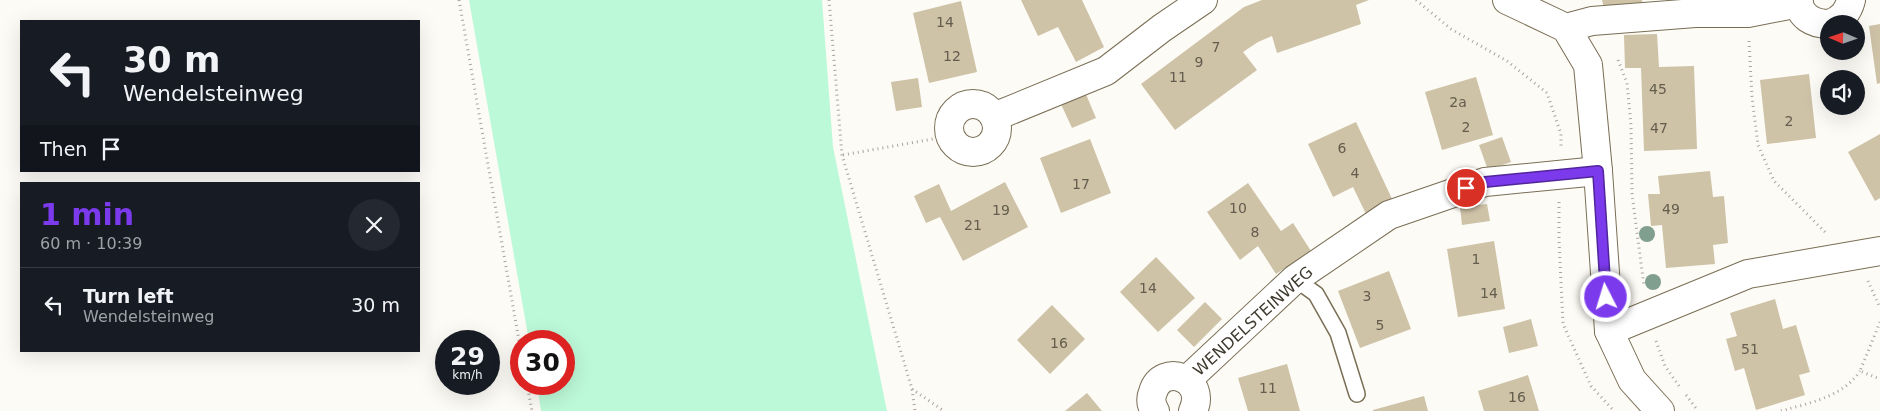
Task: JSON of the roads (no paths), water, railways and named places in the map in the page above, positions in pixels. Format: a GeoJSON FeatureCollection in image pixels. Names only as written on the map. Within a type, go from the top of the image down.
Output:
{"type":"FeatureCollection","features":[{"type":"Feature","properties":{"kind":"street"},"geometry":{"type":"LineString","coordinates":[[950,136],[955,144],[969,152],[984,149],[991,144],[996,133],[994,116],[1106,71],[1162,28],[1203,0]]}},
{"type":"Feature","properties":{"kind":"street"},"geometry":{"type":"LineString","coordinates":[[1507,0],[1566,28],[1588,65],[1598,171],[1609,331],[1632,380],[1660,411]]}},
{"type":"Feature","properties":{"kind":"street"},"geometry":{"type":"LineString","coordinates":[[1845,15],[1850,0]]}},
{"type":"Feature","properties":{"kind":"street"},"geometry":{"type":"LineString","coordinates":[[1566,28],[1603,20],[1695,13],[1748,13],[1799,2],[1802,12],[1811,21],[1820,24]]}},
{"type":"Feature","properties":{"kind":"street","name":"WENDELSTEINWEG"},"geometry":{"type":"LineString","coordinates":[[1188,380],[1295,279],[1389,214],[1485,182],[1598,171]]}},
{"type":"Feature","properties":{"kind":"street"},"geometry":{"type":"LineString","coordinates":[[1609,331],[1748,274],[1880,251]]}},
{"type":"Feature","properties":{"kind":"street","name":"WENDELSTEINWEG"},"geometry":{"type":"LineString","coordinates":[[1155,411],[1151,403],[1152,395],[1158,383],[1172,376],[1188,380],[1197,397],[1193,411]]}},
{"type":"Feature","properties":{"kind":"lane"},"geometry":{"type":"LineString","coordinates":[[1295,279],[1316,294],[1338,333],[1357,394]]}}]}
